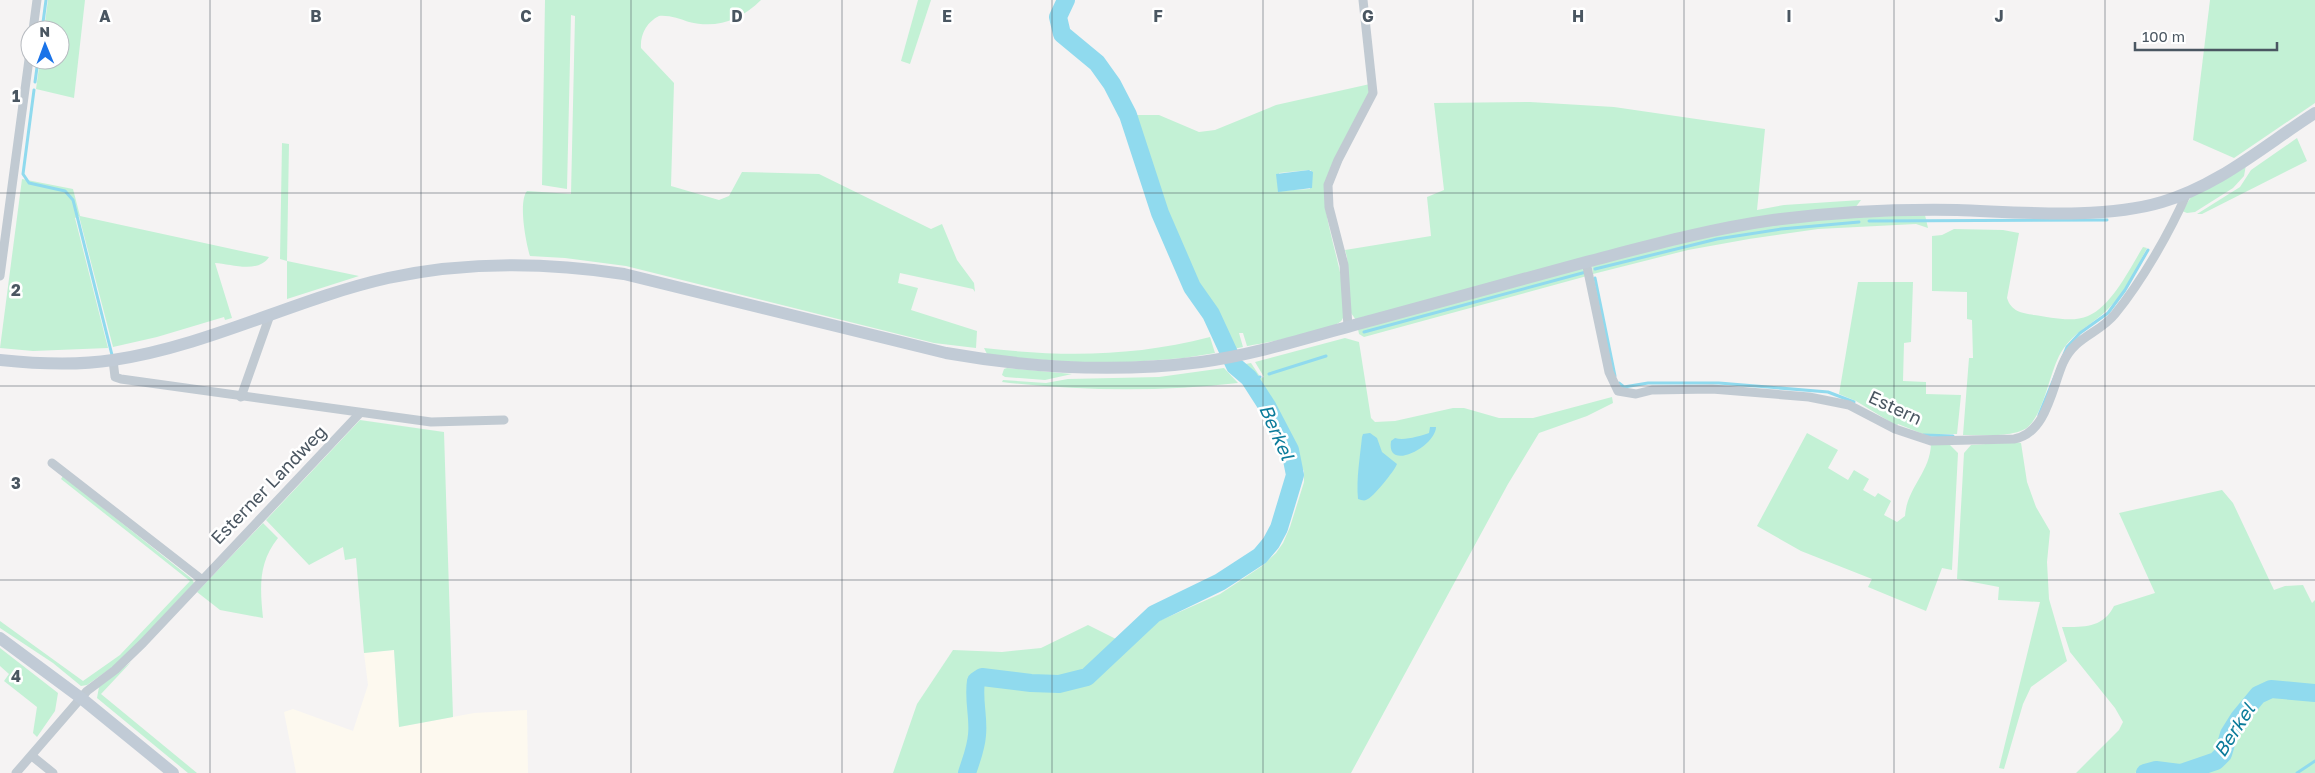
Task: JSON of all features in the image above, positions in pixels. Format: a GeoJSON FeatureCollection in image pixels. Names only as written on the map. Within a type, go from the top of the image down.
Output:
{"type":"FeatureCollection","features":[{"type":"Feature","properties":{"kind":"street"},"geometry":{"type":"LineString","coordinates":[[34,20],[37,0]]}},
{"type":"Feature","properties":{"kind":"street"},"geometry":{"type":"LineString","coordinates":[[1348,328],[1344,265],[1329,208],[1328,184],[1338,160],[1373,93],[1364,0]]}},
{"type":"Feature","properties":{"kind":"street"},"geometry":{"type":"LineString","coordinates":[[0,276],[28,70]]}},
{"type":"Feature","properties":{"kind":"street"},"geometry":{"type":"LineString","coordinates":[[0,360],[59,364],[113,360],[177,345],[370,283],[414,274],[495,264],[561,266],[624,274],[937,351],[980,359],[1038,366],[1094,369],[1204,361],[1263,350],[1696,234],[1806,216],[1922,210],[2065,212],[2118,210],[2161,203],[2188,193],[2237,166],[2315,112]]}},
{"type":"Feature","properties":{"kind":"street","name":"Estern"},"geometry":{"type":"LineString","coordinates":[[1586,262],[1609,372],[1618,391],[1636,394],[1652,390],[1712,390],[1809,397],[1849,405],[1895,429],[1931,441],[2024,438],[2037,425],[2072,348],[2114,316],[2130,293],[2188,193]]}},
{"type":"Feature","properties":{"kind":"street"},"geometry":{"type":"LineString","coordinates":[[242,397],[270,315]]}},
{"type":"Feature","properties":{"kind":"street","name":"Esterner Landweg"},"geometry":{"type":"LineString","coordinates":[[113,360],[115,377],[121,379],[431,422],[504,420]]}},
{"type":"Feature","properties":{"kind":"street","name":"Esterner Landweg"},"geometry":{"type":"LineString","coordinates":[[16,773],[81,698],[143,643],[201,579],[360,413]]}},
{"type":"Feature","properties":{"kind":"street"},"geometry":{"type":"LineString","coordinates":[[52,462],[201,579]]}},
{"type":"Feature","properties":{"kind":"street"},"geometry":{"type":"LineString","coordinates":[[0,638],[81,698],[173,773]]}},
{"type":"Feature","properties":{"kind":"street"},"geometry":{"type":"LineString","coordinates":[[32,756],[53,773]]}},
{"type":"Feature","properties":{"kind":"shaded area"},"geometry":{"type":"Polygon","coordinates":[[[394,650],[399,727],[474,713],[527,710],[528,773],[296,773],[284,712],[293,709],[353,731],[368,685],[364,653],[394,650]]]}},
{"type":"Feature","properties":{"kind":"green space"},"geometry":{"type":"Polygon","coordinates":[[[48,0],[85,0],[74,98],[36,89],[39,70],[70,70],[70,20],[45,20],[48,0]]]}},
{"type":"Feature","properties":{"kind":"green space"},"geometry":{"type":"Polygon","coordinates":[[[545,0],[761,0],[745,13],[728,21],[699,24],[659,16],[645,29],[641,48],[674,83],[671,186],[719,200],[729,196],[742,172],[819,174],[931,229],[942,224],[957,260],[974,283],[975,292],[973,289],[900,273],[898,283],[918,288],[911,310],[977,331],[976,348],[934,343],[626,266],[565,258],[530,256],[523,213],[524,196],[527,191],[571,194],[575,16],[571,15],[567,189],[542,185],[545,0]]]}},
{"type":"Feature","properties":{"kind":"green space"},"geometry":{"type":"Polygon","coordinates":[[[918,0],[931,0],[910,64],[901,61],[918,0]]]}},
{"type":"Feature","properties":{"kind":"green space"},"geometry":{"type":"Polygon","coordinates":[[[2210,0],[2315,0],[2315,103],[2234,158],[2193,140],[2210,0]]]}},
{"type":"Feature","properties":{"kind":"green space"},"geometry":{"type":"Polygon","coordinates":[[[1370,84],[1371,92],[1340,148],[1329,177],[1326,192],[1327,219],[1342,282],[1345,311],[1342,320],[1337,324],[1282,339],[1247,346],[1243,333],[1239,333],[1243,347],[1233,349],[1210,299],[1194,281],[1160,203],[1155,186],[1152,162],[1132,115],[1159,115],[1199,132],[1215,130],[1276,105],[1370,84]],[[1311,170],[1279,173],[1278,191],[1310,189],[1311,170]]]}},
{"type":"Feature","properties":{"kind":"green space"},"geometry":{"type":"Polygon","coordinates":[[[1530,102],[1614,107],[1765,129],[1757,210],[1784,205],[1861,200],[1855,208],[1818,210],[1356,320],[1351,313],[1345,250],[1431,236],[1427,197],[1444,190],[1434,103],[1530,102]]]}},
{"type":"Feature","properties":{"kind":"green space"},"geometry":{"type":"Polygon","coordinates":[[[2297,138],[2307,161],[2202,214],[2197,214],[2240,187],[2251,170],[2297,138]]]}},
{"type":"Feature","properties":{"kind":"green space"},"geometry":{"type":"Polygon","coordinates":[[[282,143],[289,144],[287,261],[280,259],[282,143]]]}},
{"type":"Feature","properties":{"kind":"green space"},"geometry":{"type":"Polygon","coordinates":[[[2246,165],[2244,176],[2233,188],[2195,212],[2187,213],[2182,211],[2191,197],[2246,165]]]}},
{"type":"Feature","properties":{"kind":"green space"},"geometry":{"type":"Polygon","coordinates":[[[22,179],[73,189],[80,216],[269,257],[264,262],[251,267],[215,263],[232,318],[225,320],[224,317],[157,337],[113,347],[79,216],[75,218],[108,348],[33,351],[0,348],[22,179]]]}},
{"type":"Feature","properties":{"kind":"green space"},"geometry":{"type":"Polygon","coordinates":[[[1925,215],[1928,228],[1916,224],[1818,229],[1688,250],[1593,274],[1592,265],[1688,241],[1761,226],[1820,220],[1925,215]]]}},
{"type":"Feature","properties":{"kind":"green space"},"geometry":{"type":"Polygon","coordinates":[[[1954,229],[2003,230],[2019,233],[2007,298],[2014,309],[2021,312],[2061,319],[2082,318],[2097,311],[2120,286],[2143,247],[2147,248],[2120,296],[2101,315],[2075,335],[2064,348],[2055,364],[2039,412],[2029,426],[2023,430],[1998,435],[1963,435],[1969,358],[1973,358],[1972,320],[1967,319],[1967,292],[1932,291],[1932,236],[1942,235],[1954,229]]]}},
{"type":"Feature","properties":{"kind":"green space"},"geometry":{"type":"Polygon","coordinates":[[[287,261],[359,276],[287,299],[287,261]]]}},
{"type":"Feature","properties":{"kind":"green space"},"geometry":{"type":"Polygon","coordinates":[[[1582,268],[1587,276],[1364,337],[1359,334],[1358,329],[1582,268]]]}},
{"type":"Feature","properties":{"kind":"green space"},"geometry":{"type":"Polygon","coordinates":[[[1858,282],[1913,282],[1911,342],[1904,343],[1903,381],[1926,382],[1926,394],[1961,395],[1957,434],[1923,434],[1898,424],[1897,426],[1856,401],[1839,394],[1858,282]]]}},
{"type":"Feature","properties":{"kind":"green space"},"geometry":{"type":"Polygon","coordinates":[[[1210,337],[1215,353],[1184,358],[1105,364],[988,356],[984,348],[1070,354],[1125,352],[1181,344],[1210,337]]]}},
{"type":"Feature","properties":{"kind":"green space"},"geometry":{"type":"Polygon","coordinates":[[[1345,338],[1359,342],[1371,418],[1375,422],[1395,421],[1453,408],[1464,408],[1499,418],[1533,418],[1612,397],[1613,403],[1587,416],[1539,433],[1508,484],[1351,773],[972,773],[981,738],[979,689],[980,683],[984,680],[1006,685],[1061,688],[1088,681],[1150,625],[1220,594],[1262,566],[1276,553],[1290,527],[1304,482],[1304,471],[1299,463],[1296,449],[1271,402],[1255,377],[1240,365],[1251,363],[1261,378],[1264,377],[1255,362],[1345,338]]]}},
{"type":"Feature","properties":{"kind":"green space"},"geometry":{"type":"Polygon","coordinates":[[[1224,368],[1238,383],[1179,388],[1090,389],[1002,382],[1003,380],[1046,383],[1068,379],[1159,377],[1224,368]]]}},
{"type":"Feature","properties":{"kind":"green space"},"geometry":{"type":"Polygon","coordinates":[[[1004,369],[1072,374],[1045,380],[1005,377],[1002,375],[1004,369]]]}},
{"type":"Feature","properties":{"kind":"green space"},"geometry":{"type":"Polygon","coordinates":[[[360,420],[444,432],[453,717],[399,727],[394,650],[364,653],[356,558],[345,560],[343,547],[309,565],[266,520],[360,420]]]}},
{"type":"Feature","properties":{"kind":"green space"},"geometry":{"type":"Polygon","coordinates":[[[1807,433],[1838,450],[1828,468],[1848,480],[1854,470],[1869,479],[1863,490],[1875,497],[1878,493],[1891,501],[1884,515],[1897,522],[1905,516],[1910,497],[1927,463],[1931,444],[1949,444],[1958,453],[1952,570],[1942,568],[1926,611],[1868,587],[1872,579],[1801,551],[1757,526],[1807,433]]]}},
{"type":"Feature","properties":{"kind":"green space"},"geometry":{"type":"Polygon","coordinates":[[[2021,443],[2027,482],[2036,507],[2050,531],[2047,562],[2049,599],[2067,661],[2031,687],[2023,704],[2004,769],[1999,768],[2040,602],[1998,600],[1999,587],[1957,579],[1964,453],[1971,445],[2021,443]]]}},
{"type":"Feature","properties":{"kind":"green space"},"geometry":{"type":"Polygon","coordinates":[[[63,476],[192,579],[194,583],[121,661],[87,685],[81,686],[53,663],[0,628],[0,621],[83,681],[120,655],[190,581],[61,479],[63,476]]]}},
{"type":"Feature","properties":{"kind":"green space"},"geometry":{"type":"Polygon","coordinates":[[[2222,490],[2233,503],[2274,590],[2285,586],[2303,585],[2312,603],[2315,600],[2315,686],[2298,684],[2271,685],[2250,695],[2232,716],[2224,731],[2217,753],[2194,766],[2179,769],[2161,764],[2135,773],[2076,773],[2119,730],[2123,722],[2115,708],[2070,652],[2062,627],[2092,625],[2104,619],[2114,606],[2155,593],[2119,513],[2222,490]]]}},
{"type":"Feature","properties":{"kind":"green space"},"geometry":{"type":"Polygon","coordinates":[[[263,523],[278,538],[271,547],[262,576],[263,618],[220,610],[197,592],[263,523]]]}},
{"type":"Feature","properties":{"kind":"green space"},"geometry":{"type":"Polygon","coordinates":[[[1088,625],[1120,641],[1099,662],[1075,678],[1063,681],[1049,681],[982,673],[973,679],[974,738],[965,773],[893,773],[917,704],[953,650],[1002,652],[1041,648],[1088,625]]]}},
{"type":"Feature","properties":{"kind":"green space"},"geometry":{"type":"Polygon","coordinates":[[[0,648],[58,693],[55,711],[37,737],[33,733],[37,707],[4,681],[9,674],[0,666],[0,648]]]}},
{"type":"Feature","properties":{"kind":"green space"},"geometry":{"type":"Polygon","coordinates":[[[131,662],[101,694],[197,773],[188,773],[97,698],[99,687],[131,662]]]}},
{"type":"Feature","properties":{"kind":"green space"},"geometry":{"type":"Polygon","coordinates":[[[2274,693],[2315,699],[2315,773],[2198,773],[2227,761],[2233,737],[2255,703],[2264,696],[2274,693]]]}},
{"type":"Feature","properties":{"kind":"water"},"geometry":{"type":"Polygon","coordinates":[[[1309,170],[1313,172],[1312,188],[1278,192],[1276,174],[1309,170]]]}},
{"type":"Feature","properties":{"kind":"water"},"geometry":{"type":"Polygon","coordinates":[[[1430,427],[1436,427],[1434,434],[1428,442],[1412,453],[1403,456],[1396,455],[1391,450],[1391,441],[1395,438],[1407,439],[1417,437],[1429,433],[1430,427]]]}},
{"type":"Feature","properties":{"kind":"water"},"geometry":{"type":"Polygon","coordinates":[[[1370,433],[1377,438],[1382,452],[1397,464],[1378,489],[1369,498],[1363,500],[1358,499],[1358,468],[1363,434],[1370,433]]]}},
{"type":"Feature","properties":{"kind":"waterway"},"geometry":{"type":"LineString","coordinates":[[43,20],[46,0]]}},
{"type":"Feature","properties":{"kind":"waterway","name":"Berkel"},"geometry":{"type":"LineString","coordinates":[[967,773],[977,735],[976,681],[982,677],[1031,683],[1059,684],[1087,677],[1154,614],[1220,582],[1260,556],[1271,543],[1279,528],[1295,475],[1290,450],[1267,406],[1249,378],[1235,366],[1211,314],[1192,287],[1160,213],[1128,115],[1112,84],[1097,63],[1062,34],[1058,17],[1066,0]]}},
{"type":"Feature","properties":{"kind":"waterway"},"geometry":{"type":"LineString","coordinates":[[35,82],[37,70]]}},
{"type":"Feature","properties":{"kind":"waterway"},"geometry":{"type":"LineString","coordinates":[[34,90],[23,174],[29,183],[65,191],[73,200],[112,355]]}},
{"type":"Feature","properties":{"kind":"waterway"},"geometry":{"type":"LineString","coordinates":[[1869,221],[2107,220]]}},
{"type":"Feature","properties":{"kind":"waterway"},"geometry":{"type":"LineString","coordinates":[[1595,269],[1717,239],[1781,229],[1859,222]]}},
{"type":"Feature","properties":{"kind":"waterway"},"geometry":{"type":"LineString","coordinates":[[2039,415],[2067,347],[2080,333],[2108,313],[2125,290],[2148,250]]}},
{"type":"Feature","properties":{"kind":"waterway"},"geometry":{"type":"LineString","coordinates":[[1364,332],[1586,272]]}},
{"type":"Feature","properties":{"kind":"waterway"},"geometry":{"type":"LineString","coordinates":[[1595,278],[1615,376]]}},
{"type":"Feature","properties":{"kind":"waterway"},"geometry":{"type":"LineString","coordinates":[[1269,374],[1326,356]]}},
{"type":"Feature","properties":{"kind":"waterway"},"geometry":{"type":"LineString","coordinates":[[1250,380],[1260,377]]}},
{"type":"Feature","properties":{"kind":"waterway"},"geometry":{"type":"LineString","coordinates":[[1619,383],[1624,387],[1648,383],[1719,383],[1828,392],[1854,402]]}},
{"type":"Feature","properties":{"kind":"waterway"},"geometry":{"type":"LineString","coordinates":[[1924,435],[1953,436]]}},
{"type":"Feature","properties":{"kind":"waterway","name":"Berkel"},"geometry":{"type":"LineString","coordinates":[[2181,773],[2216,761],[2223,754],[2229,734],[2239,718],[2258,695],[2271,689],[2315,693]]}},
{"type":"Feature","properties":{"kind":"waterway"},"geometry":{"type":"LineString","coordinates":[[2297,773],[2315,761]]}},
{"type":"Feature","properties":{"kind":"waterway","name":"Berkel"},"geometry":{"type":"LineString","coordinates":[[2145,773],[2156,770],[2180,773]]}}]}
